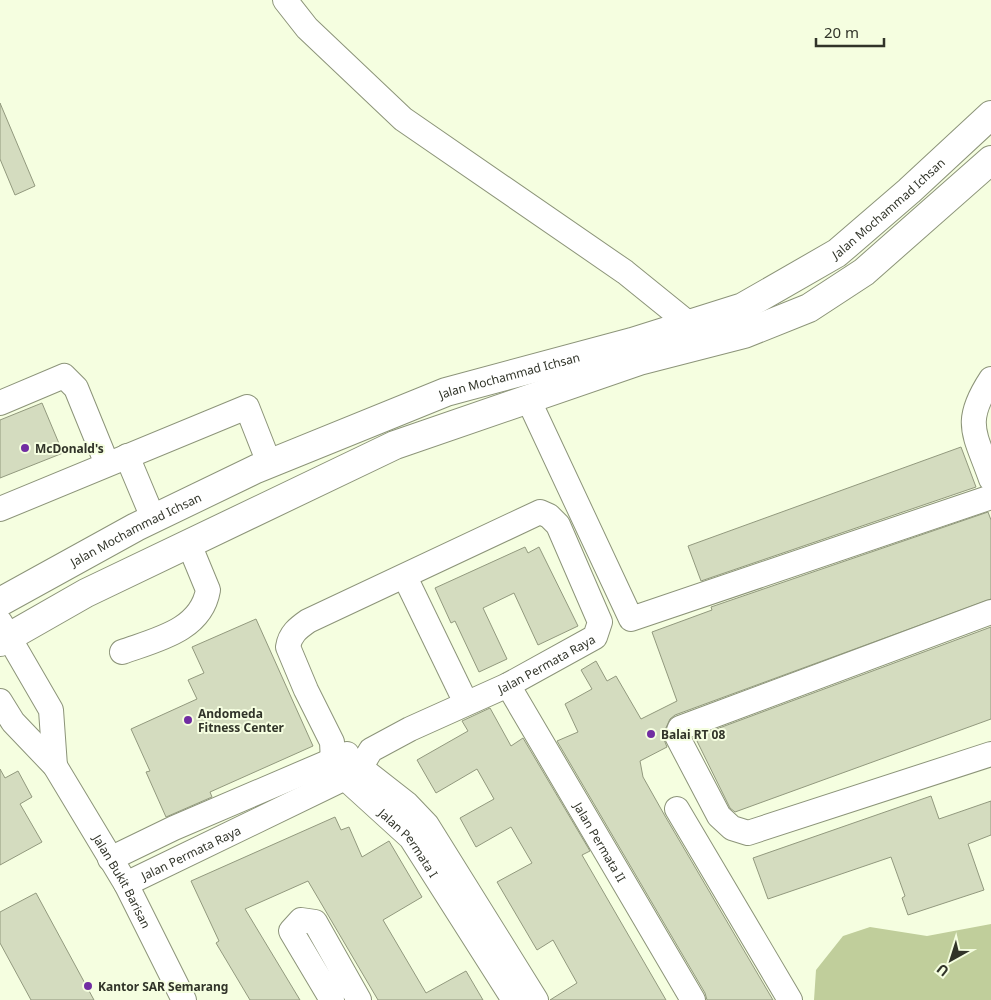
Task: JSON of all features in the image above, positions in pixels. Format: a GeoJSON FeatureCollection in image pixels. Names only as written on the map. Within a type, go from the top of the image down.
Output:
{"type":"FeatureCollection","features":[{"type":"Feature","properties":{"kind":"main road","name":"Jalan Mochammad Ichsan"},"geometry":{"type":"LineString","coordinates":[[0,602],[153,518],[269,464],[446,392],[632,342],[744,307],[837,253],[909,191],[991,115]]}},
{"type":"Feature","properties":{"kind":"main road"},"geometry":{"type":"LineString","coordinates":[[3,634],[395,445],[529,401],[639,361],[744,334],[809,308],[864,272],[991,160]]}},
{"type":"Feature","properties":{"kind":"main road"},"geometry":{"type":"LineString","coordinates":[[446,392],[461,423]]}},
{"type":"Feature","properties":{"kind":"street"},"geometry":{"type":"LineString","coordinates":[[285,0],[307,28],[403,120],[625,272],[688,323]]}},
{"type":"Feature","properties":{"kind":"street"},"geometry":{"type":"LineString","coordinates":[[0,403],[64,376],[76,388],[153,518]]}},
{"type":"Feature","properties":{"kind":"street"},"geometry":{"type":"LineString","coordinates":[[991,379],[975,406],[972,425],[991,479]]}},
{"type":"Feature","properties":{"kind":"street"},"geometry":{"type":"LineString","coordinates":[[529,401],[631,619],[991,498]]}},
{"type":"Feature","properties":{"kind":"street"},"geometry":{"type":"LineString","coordinates":[[1,504],[247,408],[269,464]]}},
{"type":"Feature","properties":{"kind":"street","name":"Jalan Permata Raya"},"geometry":{"type":"LineString","coordinates":[[110,858],[174,828],[348,759],[508,685],[595,637],[600,622],[558,524],[549,516],[540,512],[308,621],[296,630],[289,640],[288,647],[306,690],[348,759]]}},
{"type":"Feature","properties":{"kind":"street"},"geometry":{"type":"LineString","coordinates":[[122,652],[183,629],[202,608],[208,590],[189,544]]}},
{"type":"Feature","properties":{"kind":"street"},"geometry":{"type":"LineString","coordinates":[[405,577],[466,703]]}},
{"type":"Feature","properties":{"kind":"street"},"geometry":{"type":"LineString","coordinates":[[991,612],[680,728],[677,736],[719,816],[732,828],[748,834],[991,754]]}},
{"type":"Feature","properties":{"kind":"street","name":"Jalan Bukit Barisan"},"geometry":{"type":"LineString","coordinates":[[3,634],[51,710],[55,766]]}},
{"type":"Feature","properties":{"kind":"street","name":"Jalan Permata II"},"geometry":{"type":"LineString","coordinates":[[508,685],[693,1000]]}},
{"type":"Feature","properties":{"kind":"street","name":"Jalan Bukit Barisan"},"geometry":{"type":"LineString","coordinates":[[0,700],[13,722],[55,766],[126,884],[184,1000]]}},
{"type":"Feature","properties":{"kind":"street","name":"Jalan Permata Raya"},"geometry":{"type":"LineString","coordinates":[[126,884],[348,759]]}},
{"type":"Feature","properties":{"kind":"street","name":"Jalan Permata I"},"geometry":{"type":"LineString","coordinates":[[348,759],[407,804],[419,832],[522,995]]}},
{"type":"Feature","properties":{"kind":"street"},"geometry":{"type":"LineString","coordinates":[[677,809],[790,1000]]}},
{"type":"Feature","properties":{"kind":"street"},"geometry":{"type":"LineString","coordinates":[[332,1000],[292,931],[302,920],[314,922],[359,1000]]}},
{"type":"Feature","properties":{"kind":"green space"},"geometry":{"type":"Polygon","coordinates":[[[991,924],[991,1000],[814,1000],[816,970],[843,936],[870,927],[927,936],[991,924]]]}},
{"type":"Feature","properties":{"kind":"building"},"geometry":{"type":"Polygon","coordinates":[[[0,103],[35,186],[15,195],[0,159],[0,103]]]}},
{"type":"Feature","properties":{"kind":"building"},"geometry":{"type":"Polygon","coordinates":[[[42,403],[63,453],[0,478],[0,420],[42,403]]]}},
{"type":"Feature","properties":{"kind":"building"},"geometry":{"type":"Polygon","coordinates":[[[961,447],[976,487],[701,581],[688,546],[961,447]]]}},
{"type":"Feature","properties":{"kind":"building"},"geometry":{"type":"Polygon","coordinates":[[[988,512],[991,520],[991,599],[675,715],[670,719],[664,732],[663,737],[667,747],[640,761],[643,777],[773,1000],[707,1000],[705,993],[557,741],[578,732],[565,704],[592,689],[581,670],[596,661],[607,681],[616,676],[641,719],[677,701],[652,632],[712,610],[711,607],[988,512]]]}},
{"type":"Feature","properties":{"kind":"building"},"geometry":{"type":"Polygon","coordinates":[[[525,547],[528,553],[539,547],[578,626],[538,645],[514,593],[483,608],[507,659],[479,672],[455,621],[451,623],[435,588],[525,547]]]}},
{"type":"Feature","properties":{"kind":"building"},"geometry":{"type":"Polygon","coordinates":[[[256,619],[313,746],[210,792],[212,797],[166,817],[146,772],[150,771],[131,729],[197,699],[188,680],[204,673],[192,647],[256,619]]]}},
{"type":"Feature","properties":{"kind":"building"},"geometry":{"type":"Polygon","coordinates":[[[991,627],[991,719],[735,812],[730,808],[695,737],[991,627]]]}},
{"type":"Feature","properties":{"kind":"building"},"geometry":{"type":"Polygon","coordinates":[[[490,708],[511,746],[523,738],[590,851],[582,855],[666,1000],[550,1000],[577,983],[553,940],[537,950],[497,882],[532,863],[511,827],[476,847],[460,818],[494,799],[477,769],[436,793],[417,760],[468,731],[462,721],[490,708]]]}},
{"type":"Feature","properties":{"kind":"building"},"geometry":{"type":"Polygon","coordinates":[[[0,769],[5,778],[18,771],[32,797],[20,804],[42,842],[0,865],[0,769]]]}},
{"type":"Feature","properties":{"kind":"building"},"geometry":{"type":"Polygon","coordinates":[[[931,796],[939,819],[991,801],[991,835],[968,844],[984,890],[908,915],[902,898],[905,896],[891,857],[768,899],[753,858],[931,796]]]}},
{"type":"Feature","properties":{"kind":"building"},"geometry":{"type":"Polygon","coordinates":[[[335,817],[341,830],[349,827],[362,857],[389,841],[422,897],[383,920],[426,993],[466,971],[483,1000],[378,1000],[308,881],[245,909],[300,1000],[250,1000],[216,943],[219,941],[191,881],[335,817]]]}},
{"type":"Feature","properties":{"kind":"building"},"geometry":{"type":"Polygon","coordinates":[[[36,893],[94,1000],[31,1000],[0,943],[0,912],[36,893]]]}},
{"type":"Feature","properties":{"kind":"place","name":"McDonald's"},"geometry":{"type":"Point","coordinates":[25,448]}},
{"type":"Feature","properties":{"kind":"place","name":"Andomeda Fitness Center"},"geometry":{"type":"Point","coordinates":[188,720]}},
{"type":"Feature","properties":{"kind":"place","name":"Balai RT 08"},"geometry":{"type":"Point","coordinates":[651,734]}},
{"type":"Feature","properties":{"kind":"place","name":"Kantor SAR Semarang"},"geometry":{"type":"Point","coordinates":[88,986]}}]}
